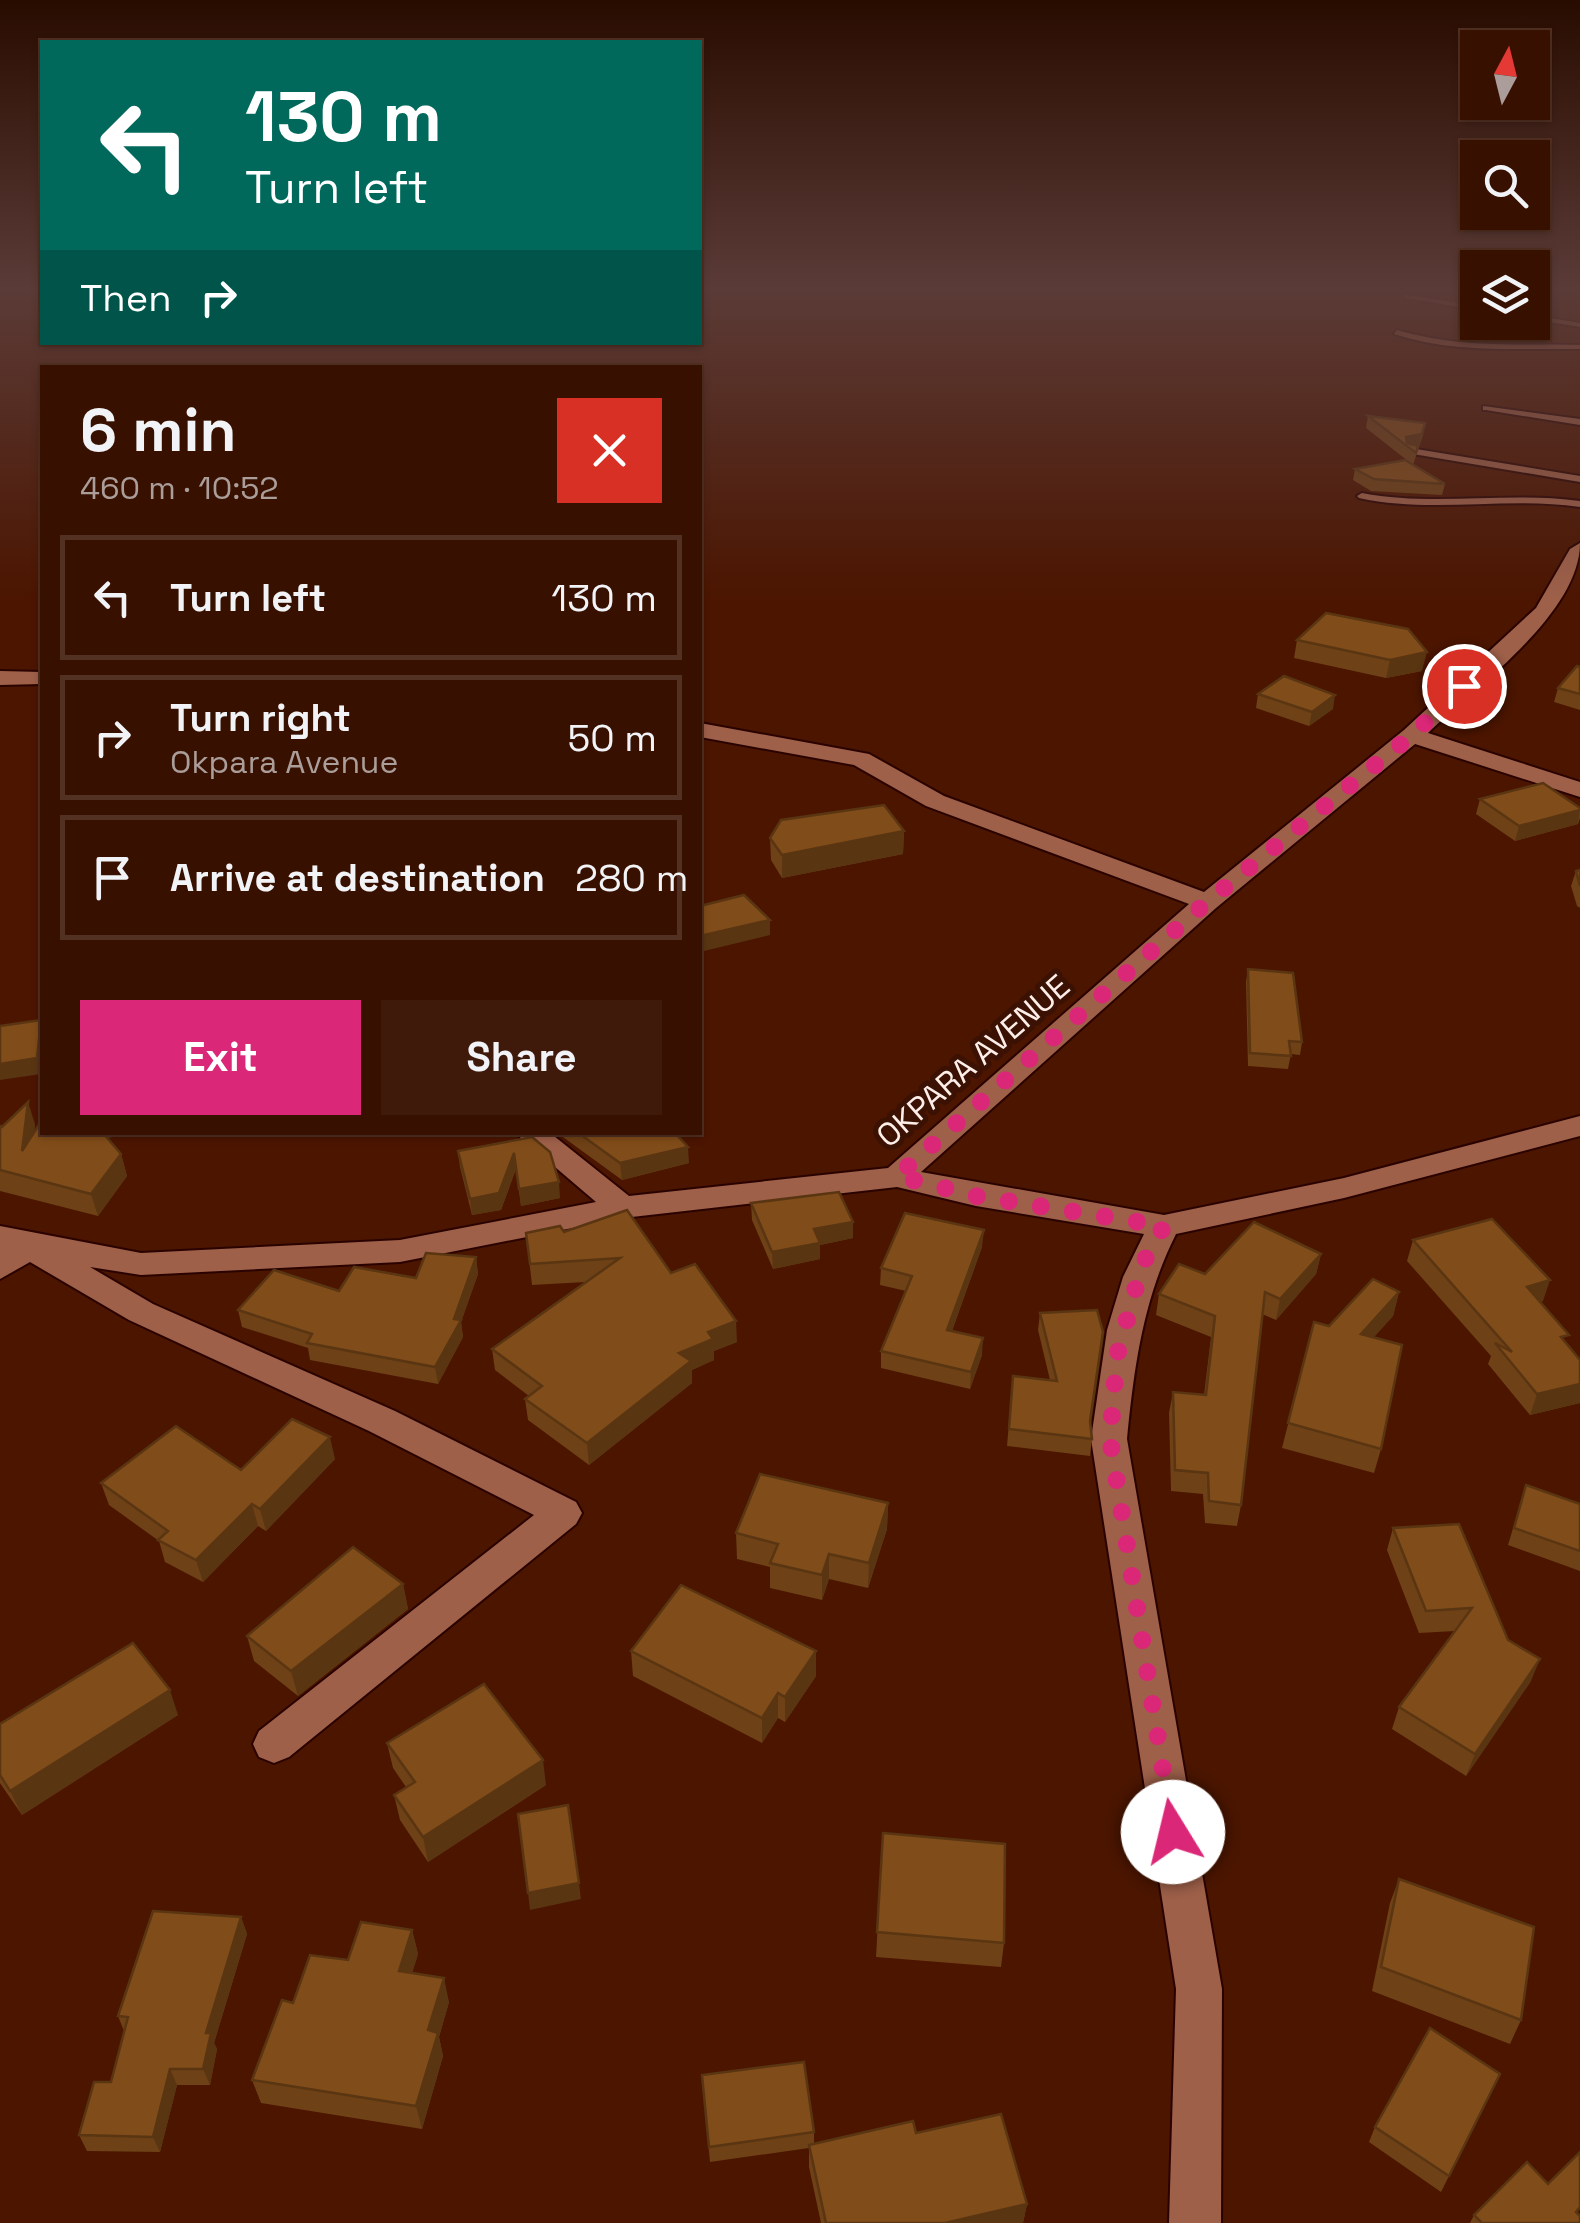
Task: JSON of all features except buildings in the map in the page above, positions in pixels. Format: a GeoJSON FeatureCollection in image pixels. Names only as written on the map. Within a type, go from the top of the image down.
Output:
{"type":"FeatureCollection","features":[{"type":"Feature","properties":{"kind":"street","name":"OKPARA AVENUE"},"geometry":{"type":"LineString","coordinates":[[14,1242],[140,1264],[400,1250],[623,1207],[897,1176],[1207,902],[1412,735],[1544,611],[1580,549]]}},
{"type":"Feature","properties":{"kind":"street"},"geometry":{"type":"LineString","coordinates":[[0,678],[40,678]]}},
{"type":"Feature","properties":{"kind":"street"},"geometry":{"type":"LineString","coordinates":[[702,730],[861,759],[935,801],[1207,902]]}},
{"type":"Feature","properties":{"kind":"street"},"geometry":{"type":"LineString","coordinates":[[1412,735],[1580,790]]}},
{"type":"Feature","properties":{"kind":"street"},"geometry":{"type":"LineString","coordinates":[[897,1176],[976,1196],[1164,1226],[1344,1188],[1580,1126]]}},
{"type":"Feature","properties":{"kind":"street"},"geometry":{"type":"LineString","coordinates":[[534,1135],[623,1207]]}},
{"type":"Feature","properties":{"kind":"street"},"geometry":{"type":"LineString","coordinates":[[1164,1226],[1142,1265],[1117,1356],[1110,1439],[1199,1988],[1195,2223]]}},
{"type":"Feature","properties":{"kind":"street"},"geometry":{"type":"LineString","coordinates":[[0,1268],[14,1242],[141,1312],[382,1420],[563,1513],[274,1744]]}},
{"type":"Feature","properties":{"kind":"lane"},"geometry":{"type":"LineString","coordinates":[[1486,408],[1580,422]]}},
{"type":"Feature","properties":{"kind":"lane"},"geometry":{"type":"LineString","coordinates":[[1410,451],[1580,479]]}},
{"type":"Feature","properties":{"kind":"lane"},"geometry":{"type":"LineString","coordinates":[[1362,496],[1415,506],[1500,498],[1580,504]]}},
{"type":"Feature","properties":{"kind":"route"},"geometry":{"type":"LineString","coordinates":[[1173,1832],[1110,1439],[1117,1356],[1142,1265],[1164,1226],[976,1196],[897,1176],[1207,902],[1412,735],[1464,686]]}}]}
